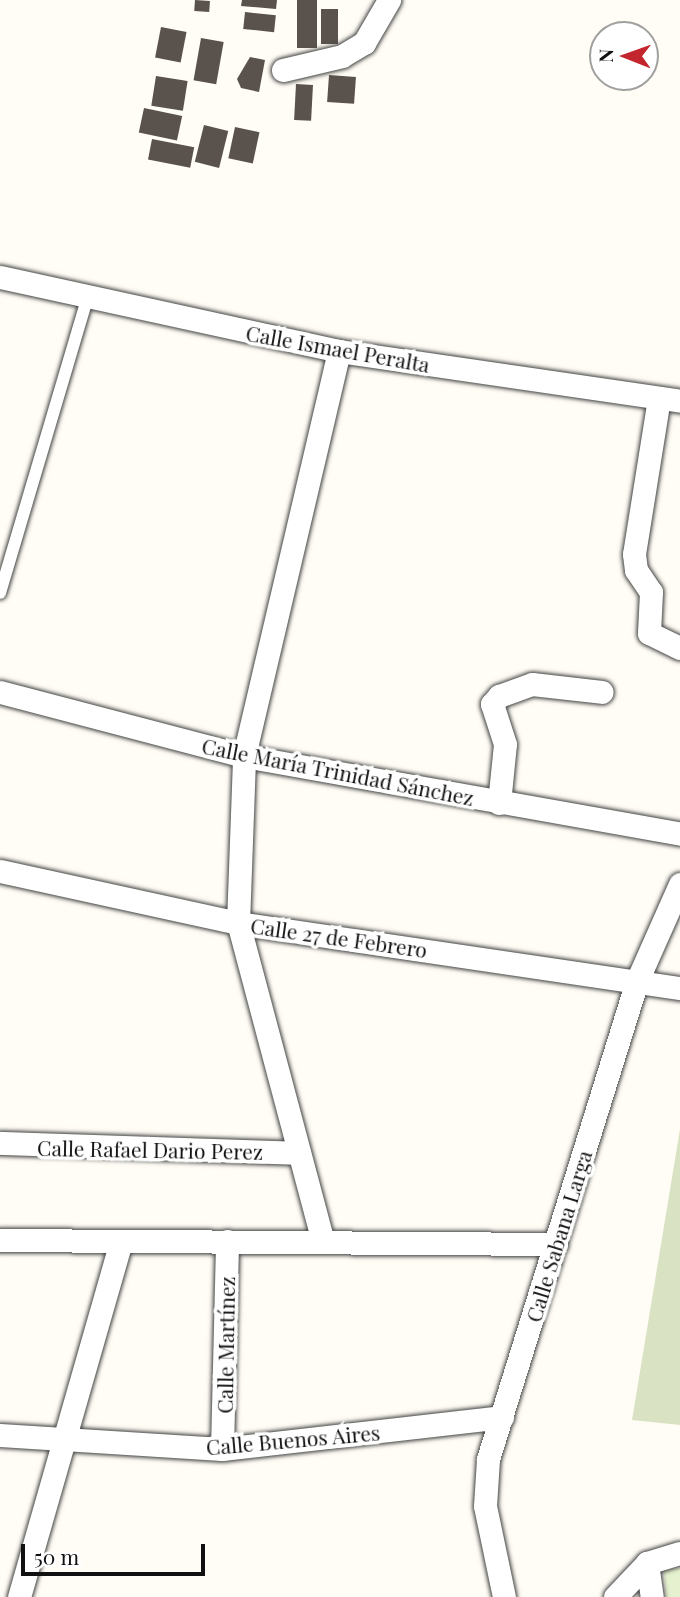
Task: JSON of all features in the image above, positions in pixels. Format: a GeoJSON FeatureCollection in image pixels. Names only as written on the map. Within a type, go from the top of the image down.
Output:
{"type":"FeatureCollection","features":[{"type":"Feature","properties":{"kind":"street"},"geometry":{"type":"LineString","coordinates":[[283,70],[342,56],[364,43],[390,0]]}},
{"type":"Feature","properties":{"kind":"street","name":"Calle Ismael Peralta"},"geometry":{"type":"LineString","coordinates":[[0,277],[339,351],[669,399]]}},
{"type":"Feature","properties":{"kind":"street"},"geometry":{"type":"LineString","coordinates":[[322,1238],[238,923],[244,756],[339,351]]}},
{"type":"Feature","properties":{"kind":"street"},"geometry":{"type":"LineString","coordinates":[[669,399],[634,554],[636,570],[651,593],[649,633],[680,648]]}},
{"type":"Feature","properties":{"kind":"street"},"geometry":{"type":"LineString","coordinates":[[499,803],[505,744],[492,704],[499,696],[532,684],[602,692]]}},
{"type":"Feature","properties":{"kind":"street","name":"Calle María Trinidad Sánchez"},"geometry":{"type":"LineString","coordinates":[[0,692],[244,756],[680,834]]}},
{"type":"Feature","properties":{"kind":"street","name":"Calle 27 de Febrero"},"geometry":{"type":"LineString","coordinates":[[0,871],[238,923],[680,988]]}},
{"type":"Feature","properties":{"kind":"street","name":"Calle Sabana Larga"},"geometry":{"type":"LineString","coordinates":[[504,1597],[485,1506],[488,1459],[638,981],[680,884]]}},
{"type":"Feature","properties":{"kind":"street","name":"Calle Rafael Dario Perez"},"geometry":{"type":"LineString","coordinates":[[0,1143],[299,1153]]}},
{"type":"Feature","properties":{"kind":"street"},"geometry":{"type":"LineString","coordinates":[[0,1240],[121,1242],[322,1238],[556,1244]]}},
{"type":"Feature","properties":{"kind":"street","name":"Calle Martínez"},"geometry":{"type":"LineString","coordinates":[[222,1449],[227,1241]]}},
{"type":"Feature","properties":{"kind":"street"},"geometry":{"type":"LineString","coordinates":[[19,1597],[121,1242]]}},
{"type":"Feature","properties":{"kind":"street","name":"Calle Buenos Aires"},"geometry":{"type":"LineString","coordinates":[[0,1435],[222,1449],[502,1418]]}},
{"type":"Feature","properties":{"kind":"street"},"geometry":{"type":"LineString","coordinates":[[615,1597],[646,1563],[680,1553]]}},
{"type":"Feature","properties":{"kind":"street"},"geometry":{"type":"LineString","coordinates":[[646,1563],[652,1597]]}},
{"type":"Feature","properties":{"kind":"lane"},"geometry":{"type":"LineString","coordinates":[[0,593],[88,296]]}},
{"type":"Feature","properties":{"kind":"green space"},"geometry":{"type":"Polygon","coordinates":[[[680,1129],[680,1425],[632,1420],[680,1129]]]}},
{"type":"Feature","properties":{"kind":"green space"},"geometry":{"type":"Polygon","coordinates":[[[680,1568],[680,1597],[666,1597],[664,1570],[680,1568]]]}},
{"type":"Feature","properties":{"kind":"building"},"geometry":{"type":"Polygon","coordinates":[[[195,0],[210,1],[209,12],[194,11],[195,0]]]}},
{"type":"Feature","properties":{"kind":"building"},"geometry":{"type":"Polygon","coordinates":[[[242,0],[277,0],[276,9],[241,6],[242,0]]]}},
{"type":"Feature","properties":{"kind":"building"},"geometry":{"type":"Polygon","coordinates":[[[297,0],[317,0],[317,48],[297,48],[297,0]]]}},
{"type":"Feature","properties":{"kind":"building"},"geometry":{"type":"Polygon","coordinates":[[[321,9],[338,9],[338,44],[321,44],[321,9]]]}},
{"type":"Feature","properties":{"kind":"building"},"geometry":{"type":"Polygon","coordinates":[[[245,12],[276,15],[274,32],[243,29],[245,12]]]}},
{"type":"Feature","properties":{"kind":"building"},"geometry":{"type":"Polygon","coordinates":[[[161,27],[187,32],[181,62],[155,57],[161,27]]]}},
{"type":"Feature","properties":{"kind":"building"},"geometry":{"type":"Polygon","coordinates":[[[201,38],[224,42],[216,84],[194,80],[201,38]]]}},
{"type":"Feature","properties":{"kind":"building"},"geometry":{"type":"Polygon","coordinates":[[[250,57],[265,60],[259,92],[241,88],[237,79],[250,57]]]}},
{"type":"Feature","properties":{"kind":"building"},"geometry":{"type":"Polygon","coordinates":[[[329,75],[356,77],[354,104],[327,102],[329,75]]]}},
{"type":"Feature","properties":{"kind":"building"},"geometry":{"type":"Polygon","coordinates":[[[156,76],[188,81],[183,111],[151,106],[156,76]]]}},
{"type":"Feature","properties":{"kind":"building"},"geometry":{"type":"Polygon","coordinates":[[[296,84],[313,85],[311,121],[294,120],[296,84]]]}},
{"type":"Feature","properties":{"kind":"building"},"geometry":{"type":"Polygon","coordinates":[[[144,108],[182,116],[177,141],[139,132],[144,108]]]}},
{"type":"Feature","properties":{"kind":"building"},"geometry":{"type":"Polygon","coordinates":[[[204,125],[228,131],[219,168],[195,162],[204,125]]]}},
{"type":"Feature","properties":{"kind":"building"},"geometry":{"type":"Polygon","coordinates":[[[235,127],[259,132],[253,163],[228,158],[235,127]]]}},
{"type":"Feature","properties":{"kind":"building"},"geometry":{"type":"Polygon","coordinates":[[[152,139],[194,147],[190,168],[148,160],[152,139]]]}}]}
